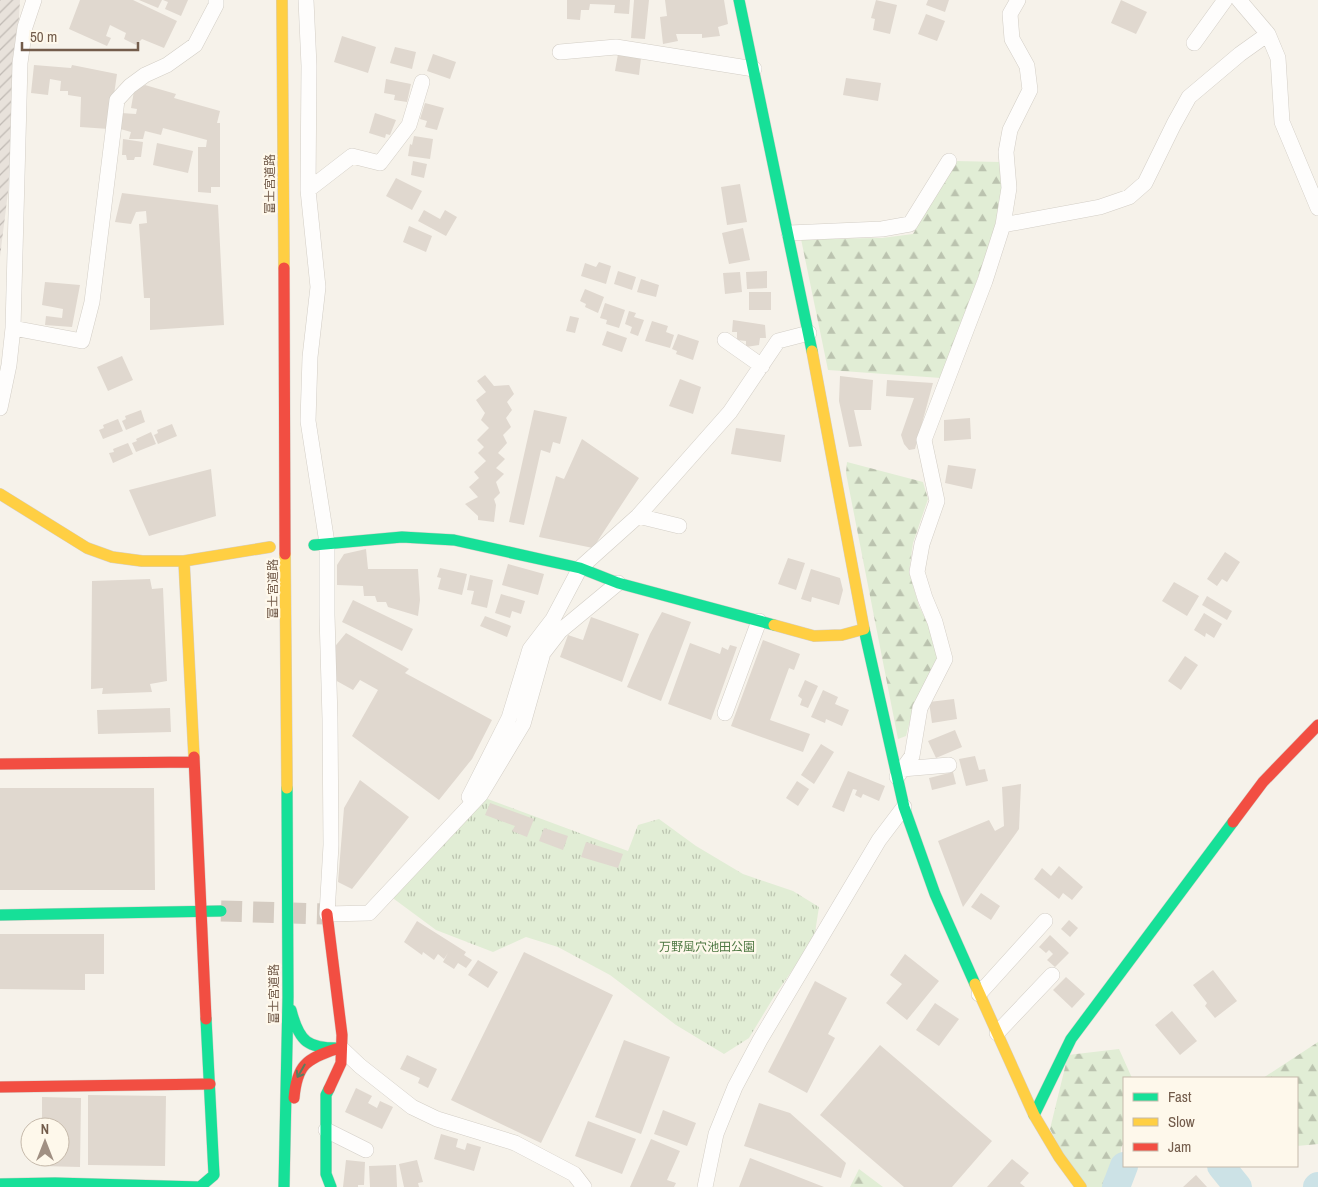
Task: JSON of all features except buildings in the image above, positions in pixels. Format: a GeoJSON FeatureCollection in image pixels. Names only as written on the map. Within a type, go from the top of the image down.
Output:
{"type":"FeatureCollection","features":[{"type":"Feature","properties":{"kind":"main road","name":"富士宮道路"},"geometry":{"type":"LineString","coordinates":[[282,0],[288,997],[284,1182]]}},
{"type":"Feature","properties":{"kind":"main road"},"geometry":{"type":"LineString","coordinates":[[739,0],[810,333],[864,629],[900,773],[904,807],[935,894],[1034,1115],[1058,1158],[1081,1187]]}},
{"type":"Feature","properties":{"kind":"main road"},"geometry":{"type":"LineString","coordinates":[[0,494],[87,548],[112,557],[142,561],[184,561],[270,547]]}},
{"type":"Feature","properties":{"kind":"main road"},"geometry":{"type":"LineString","coordinates":[[321,544],[402,537],[454,540],[580,568],[618,583],[814,636],[842,635],[864,629]]}},
{"type":"Feature","properties":{"kind":"main road"},"geometry":{"type":"LineString","coordinates":[[0,1184],[200,1187],[206,1185],[214,1175],[184,561]]}},
{"type":"Feature","properties":{"kind":"main road"},"geometry":{"type":"LineString","coordinates":[[1034,1115],[1070,1039],[1263,782],[1318,725]]}},
{"type":"Feature","properties":{"kind":"main road"},"geometry":{"type":"LineString","coordinates":[[0,764],[194,762]]}},
{"type":"Feature","properties":{"kind":"main road"},"geometry":{"type":"LineString","coordinates":[[0,915],[221,911]]}},
{"type":"Feature","properties":{"kind":"main road"},"geometry":{"type":"LineString","coordinates":[[327,914],[342,1035],[341,1063],[326,1095],[326,1174],[331,1187]]}},
{"type":"Feature","properties":{"kind":"main road"},"geometry":{"type":"LineString","coordinates":[[288,997],[298,1035],[306,1042],[324,1049],[341,1048]]}},
{"type":"Feature","properties":{"kind":"main road"},"geometry":{"type":"LineString","coordinates":[[284,1182],[290,1154],[295,1082],[301,1067],[312,1057],[341,1048]]}},
{"type":"Feature","properties":{"kind":"main road"},"geometry":{"type":"LineString","coordinates":[[0,1087],[210,1084]]}},
{"type":"Feature","properties":{"kind":"street"},"geometry":{"type":"LineString","coordinates":[[0,408],[9,365],[13,328],[20,63],[25,27],[34,0]]}},
{"type":"Feature","properties":{"kind":"street"},"geometry":{"type":"LineString","coordinates":[[13,328],[82,341],[92,302],[117,100],[130,86],[145,75],[166,65],[195,45],[216,5],[216,0]]}},
{"type":"Feature","properties":{"kind":"street"},"geometry":{"type":"LineString","coordinates":[[306,0],[309,66],[308,190],[318,287],[310,357],[308,422],[327,615],[331,845],[327,914],[369,913],[481,794],[523,724],[543,653],[560,631],[618,583]]}},
{"type":"Feature","properties":{"kind":"street"},"geometry":{"type":"LineString","coordinates":[[900,773],[912,756],[920,708],[945,659],[935,622],[917,572],[922,544],[937,501],[924,440],[985,281],[1003,225],[1009,188],[1006,152],[1010,130],[1030,90],[1028,66],[1012,38],[1010,14],[1018,0]]}},
{"type":"Feature","properties":{"kind":"street"},"geometry":{"type":"LineString","coordinates":[[1194,43],[1225,0]]}},
{"type":"Feature","properties":{"kind":"street"},"geometry":{"type":"LineString","coordinates":[[1239,0],[1268,34],[1278,58],[1282,122],[1318,208]]}},
{"type":"Feature","properties":{"kind":"street"},"geometry":{"type":"LineString","coordinates":[[1003,225],[1100,207],[1129,197],[1146,183],[1188,97],[1240,54],[1268,34]]}},
{"type":"Feature","properties":{"kind":"street"},"geometry":{"type":"LineString","coordinates":[[560,52],[616,46],[754,69]]}},
{"type":"Feature","properties":{"kind":"street"},"geometry":{"type":"LineString","coordinates":[[308,190],[352,156],[380,163],[409,125],[422,82]]}},
{"type":"Feature","properties":{"kind":"street"},"geometry":{"type":"LineString","coordinates":[[789,233],[882,229],[910,224],[948,161]]}},
{"type":"Feature","properties":{"kind":"street"},"geometry":{"type":"LineString","coordinates":[[460,816],[509,718],[530,649],[553,619],[580,568],[638,516],[730,412],[778,342],[810,333]]}},
{"type":"Feature","properties":{"kind":"street"},"geometry":{"type":"LineString","coordinates":[[725,340],[762,366]]}},
{"type":"Feature","properties":{"kind":"street"},"geometry":{"type":"LineString","coordinates":[[638,516],[679,526]]}},
{"type":"Feature","properties":{"kind":"street"},"geometry":{"type":"LineString","coordinates":[[725,713],[759,621]]}},
{"type":"Feature","properties":{"kind":"street"},"geometry":{"type":"LineString","coordinates":[[900,773],[948,765]]}},
{"type":"Feature","properties":{"kind":"street"},"geometry":{"type":"LineString","coordinates":[[705,1187],[716,1134],[740,1079],[760,1040],[879,840],[904,807]]}},
{"type":"Feature","properties":{"kind":"street"},"geometry":{"type":"LineString","coordinates":[[979,994],[1045,921]]}},
{"type":"Feature","properties":{"kind":"street"},"geometry":{"type":"LineString","coordinates":[[997,1034],[1052,975]]}},
{"type":"Feature","properties":{"kind":"street"},"geometry":{"type":"LineString","coordinates":[[341,1048],[360,1066],[412,1106],[437,1119],[515,1143],[574,1174],[584,1187]]}},
{"type":"Feature","properties":{"kind":"street"},"geometry":{"type":"LineString","coordinates":[[326,1130],[366,1150]]}},
{"type":"Feature","properties":{"kind":"shaded area"},"geometry":{"type":"Polygon","coordinates":[[[0,0],[20,0],[8,192],[0,257],[0,0]]]}},
{"type":"Feature","properties":{"kind":"green space"},"geometry":{"type":"Polygon","coordinates":[[[956,161],[1000,162],[1002,191],[998,223],[941,378],[828,370],[801,239],[882,238],[913,234],[956,161]]]}},
{"type":"Feature","properties":{"kind":"green space"},"geometry":{"type":"Polygon","coordinates":[[[847,462],[923,482],[928,499],[913,543],[909,572],[919,606],[928,624],[938,659],[914,705],[906,736],[898,739],[846,473],[847,462]]]}},
{"type":"Feature","properties":{"kind":"green space","name":"万野風穴池田公園"},"geometry":{"type":"Polygon","coordinates":[[[485,798],[628,851],[638,825],[659,819],[696,846],[743,874],[793,891],[819,907],[814,939],[775,995],[749,1038],[724,1054],[676,1025],[610,975],[558,947],[526,937],[493,952],[436,930],[390,896],[485,798]]]}},
{"type":"Feature","properties":{"kind":"green space"},"geometry":{"type":"Polygon","coordinates":[[[1318,1042],[1318,1144],[1298,1146],[1298,1077],[1265,1077],[1318,1042]]]}},
{"type":"Feature","properties":{"kind":"green space"},"geometry":{"type":"Polygon","coordinates":[[[1119,1049],[1132,1077],[1123,1077],[1123,1144],[1121,1148],[1119,1187],[1081,1187],[1050,1129],[1068,1055],[1119,1049]]]}},
{"type":"Feature","properties":{"kind":"green space"},"geometry":{"type":"Polygon","coordinates":[[[859,1169],[883,1187],[850,1187],[859,1169]]]}},
{"type":"Feature","properties":{"kind":"waterway"},"geometry":{"type":"LineString","coordinates":[[1116,1187],[1124,1167]]}},
{"type":"Feature","properties":{"kind":"waterway"},"geometry":{"type":"LineString","coordinates":[[1222,1167],[1238,1187]]}},
{"type":"Feature","properties":{"kind":"tunnel"},"geometry":{"type":"LineString","coordinates":[[221,911],[327,914]]}},
{"type":"Feature","properties":{"kind":"traffic: fast"},"geometry":{"type":"LineString","coordinates":[[739,0],[812,351]]}},
{"type":"Feature","properties":{"kind":"traffic: fast"},"geometry":{"type":"LineString","coordinates":[[314,545],[402,537],[454,540],[580,568],[618,583],[774,625]]}},
{"type":"Feature","properties":{"kind":"traffic: fast"},"geometry":{"type":"LineString","coordinates":[[864,629],[904,807],[935,894],[975,984]]}},
{"type":"Feature","properties":{"kind":"traffic: fast"},"geometry":{"type":"LineString","coordinates":[[284,1187],[288,997],[287,788]]}},
{"type":"Feature","properties":{"kind":"traffic: fast"},"geometry":{"type":"LineString","coordinates":[[1034,1115],[1071,1039],[1233,822]]}},
{"type":"Feature","properties":{"kind":"traffic: fast"},"geometry":{"type":"LineString","coordinates":[[0,915],[221,911]]}},
{"type":"Feature","properties":{"kind":"traffic: fast"},"geometry":{"type":"LineString","coordinates":[[291,1010],[298,1030],[307,1041],[320,1047],[341,1048]]}},
{"type":"Feature","properties":{"kind":"traffic: fast"},"geometry":{"type":"LineString","coordinates":[[0,1184],[55,1183],[200,1187],[214,1175],[206,1019]]}},
{"type":"Feature","properties":{"kind":"traffic: fast"},"geometry":{"type":"LineString","coordinates":[[329,1089],[326,1095],[326,1174],[331,1187]]}},
{"type":"Feature","properties":{"kind":"traffic: slow"},"geometry":{"type":"LineString","coordinates":[[282,0],[284,268]]}},
{"type":"Feature","properties":{"kind":"traffic: slow"},"geometry":{"type":"LineString","coordinates":[[812,351],[864,629]]}},
{"type":"Feature","properties":{"kind":"traffic: slow"},"geometry":{"type":"LineString","coordinates":[[0,494],[87,548],[112,557],[142,561],[184,561],[270,547]]}},
{"type":"Feature","properties":{"kind":"traffic: slow"},"geometry":{"type":"LineString","coordinates":[[285,554],[287,788]]}},
{"type":"Feature","properties":{"kind":"traffic: slow"},"geometry":{"type":"LineString","coordinates":[[184,561],[194,757]]}},
{"type":"Feature","properties":{"kind":"traffic: slow"},"geometry":{"type":"LineString","coordinates":[[774,625],[814,636],[842,635],[864,629]]}},
{"type":"Feature","properties":{"kind":"traffic: slow"},"geometry":{"type":"LineString","coordinates":[[975,984],[1034,1115],[1059,1157],[1081,1187]]}},
{"type":"Feature","properties":{"kind":"traffic: jam"},"geometry":{"type":"LineString","coordinates":[[284,268],[285,554]]}},
{"type":"Feature","properties":{"kind":"traffic: jam"},"geometry":{"type":"LineString","coordinates":[[1233,822],[1263,782],[1318,725]]}},
{"type":"Feature","properties":{"kind":"traffic: jam"},"geometry":{"type":"LineString","coordinates":[[194,757],[206,1019]]}},
{"type":"Feature","properties":{"kind":"traffic: jam"},"geometry":{"type":"LineString","coordinates":[[0,764],[194,762]]}},
{"type":"Feature","properties":{"kind":"traffic: jam"},"geometry":{"type":"LineString","coordinates":[[327,914],[342,1035],[341,1063],[329,1089]]}},
{"type":"Feature","properties":{"kind":"traffic: jam"},"geometry":{"type":"LineString","coordinates":[[294,1098],[295,1087],[305,1065],[317,1056],[336,1049]]}},
{"type":"Feature","properties":{"kind":"traffic: jam"},"geometry":{"type":"LineString","coordinates":[[0,1087],[210,1084]]}}]}
